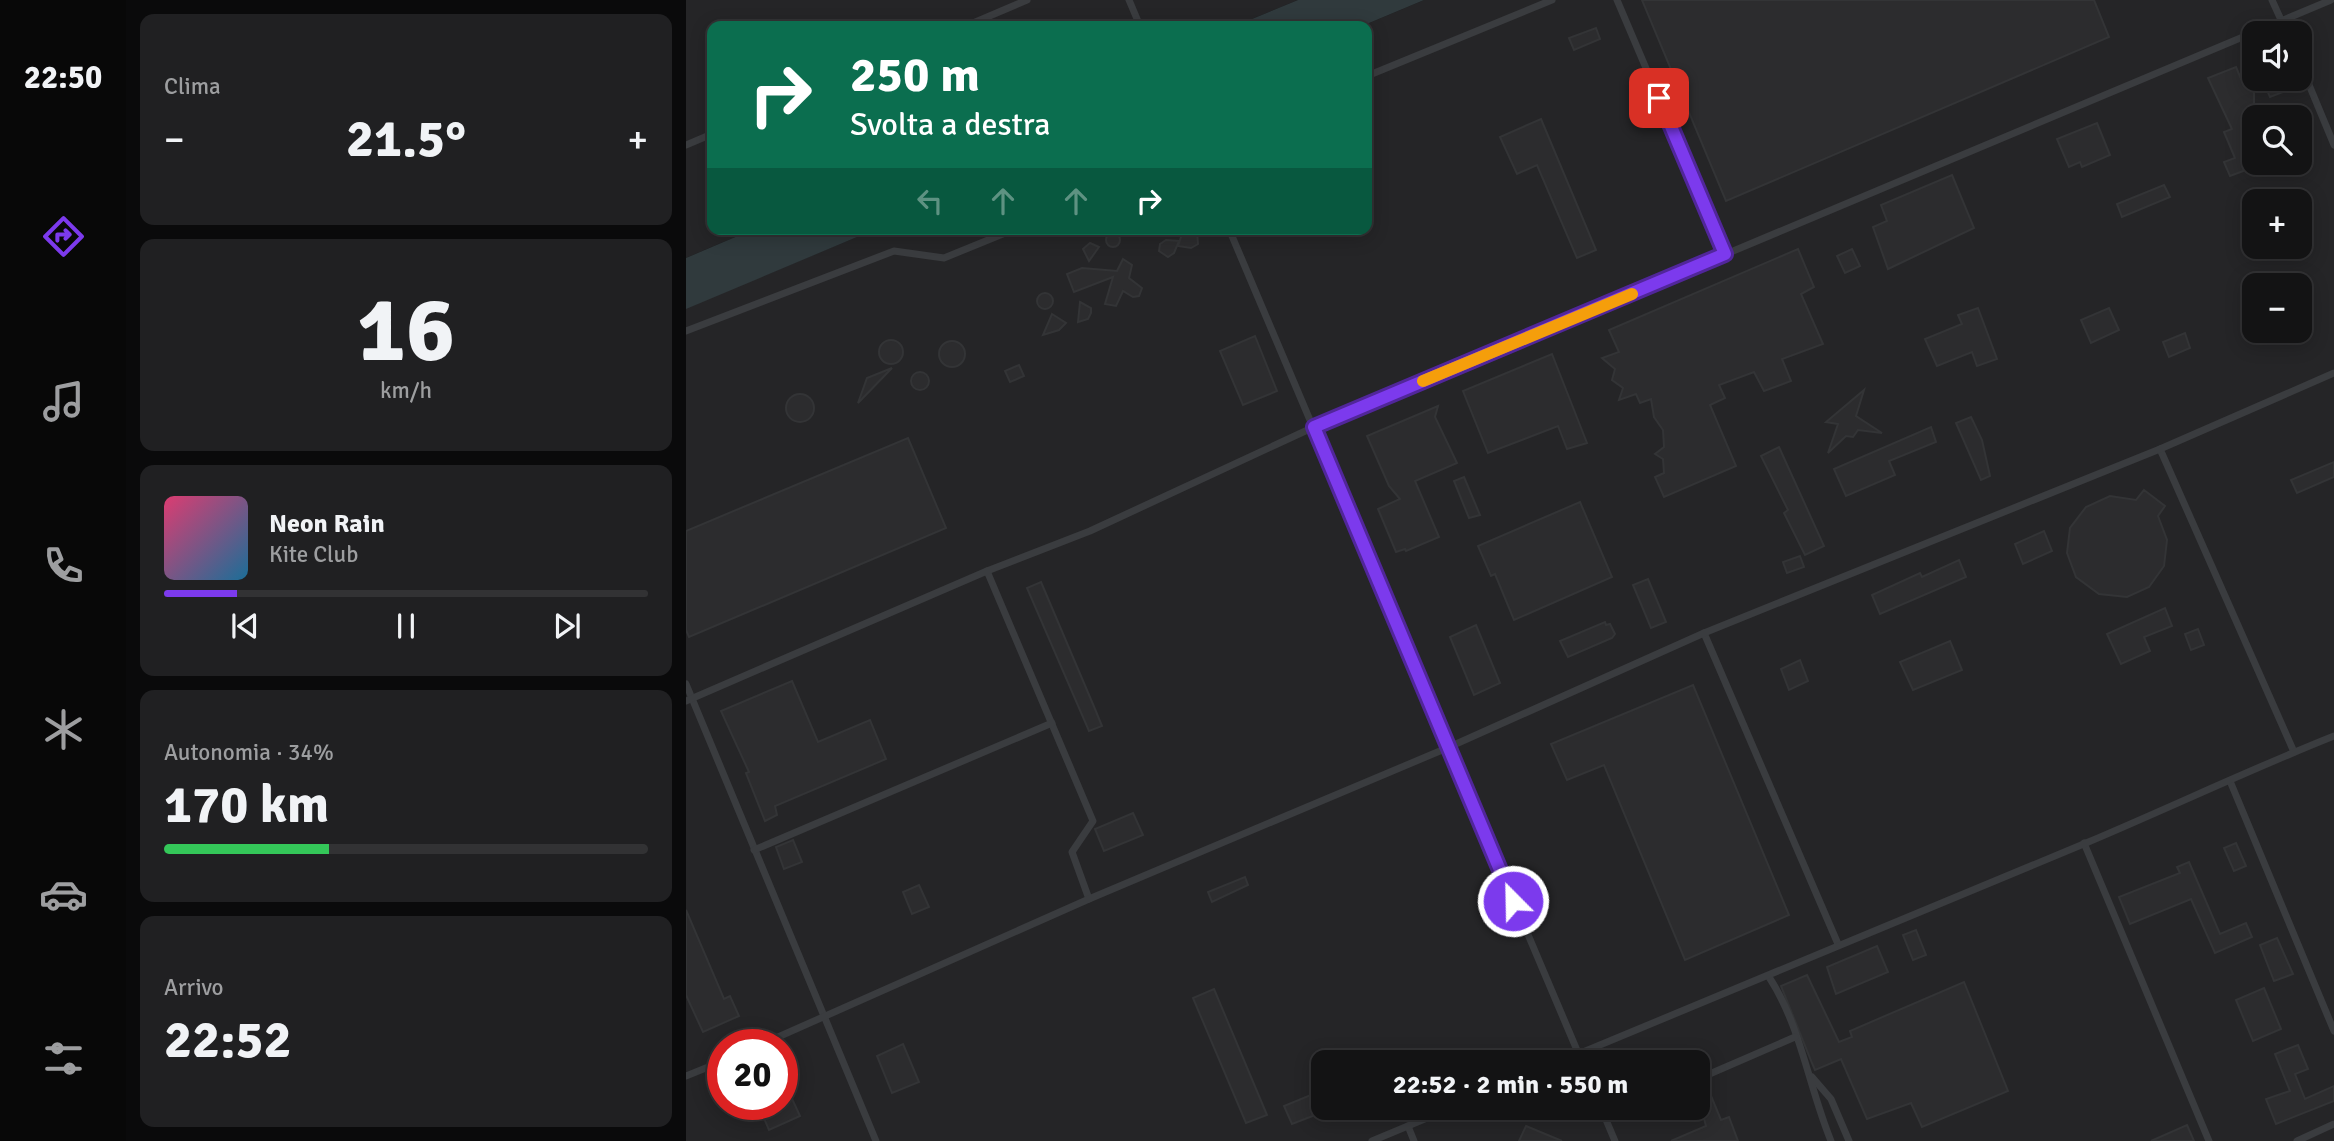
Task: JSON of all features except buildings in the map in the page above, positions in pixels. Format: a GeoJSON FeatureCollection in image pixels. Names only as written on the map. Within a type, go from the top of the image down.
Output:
{"type":"FeatureCollection","features":[{"type":"Feature","properties":{"kind":"lane"},"geometry":{"type":"LineString","coordinates":[[978,21],[1027,0]]}},
{"type":"Feature","properties":{"kind":"lane"},"geometry":{"type":"LineString","coordinates":[[1129,0],[1138,21]]}},
{"type":"Feature","properties":{"kind":"lane"},"geometry":{"type":"LineString","coordinates":[[1372,74],[1552,0]]}},
{"type":"Feature","properties":{"kind":"lane"},"geometry":{"type":"LineString","coordinates":[[1617,0],[1725,254]]}},
{"type":"Feature","properties":{"kind":"lane"},"geometry":{"type":"LineString","coordinates":[[2272,0],[2281,21],[2330,0]]}},
{"type":"Feature","properties":{"kind":"lane"},"geometry":{"type":"LineString","coordinates":[[689,700],[987,571],[1090,531],[1314,427],[2242,37]]}},
{"type":"Feature","properties":{"kind":"lane"},"geometry":{"type":"LineString","coordinates":[[2312,91],[2334,145]]}},
{"type":"Feature","properties":{"kind":"lane"},"geometry":{"type":"LineString","coordinates":[[686,145],[707,136]]}},
{"type":"Feature","properties":{"kind":"lane"},"geometry":{"type":"LineString","coordinates":[[686,331],[894,251],[944,258],[1000,235]]}},
{"type":"Feature","properties":{"kind":"lane"},"geometry":{"type":"LineString","coordinates":[[1233,235],[1576,1050]]}},
{"type":"Feature","properties":{"kind":"lane"},"geometry":{"type":"LineString","coordinates":[[798,1029],[1089,899],[1447,748],[1704,634],[2160,449],[2334,373]]}},
{"type":"Feature","properties":{"kind":"lane"},"geometry":{"type":"LineString","coordinates":[[2160,449],[2294,752]]}},
{"type":"Feature","properties":{"kind":"lane"},"geometry":{"type":"LineString","coordinates":[[987,571],[1093,821],[1072,852],[1089,899]]}},
{"type":"Feature","properties":{"kind":"lane"},"geometry":{"type":"LineString","coordinates":[[1704,634],[1838,944]]}},
{"type":"Feature","properties":{"kind":"lane"},"geometry":{"type":"LineString","coordinates":[[686,684],[689,700],[876,1141]]}},
{"type":"Feature","properties":{"kind":"lane"},"geometry":{"type":"LineString","coordinates":[[754,850],[1052,723]]}},
{"type":"Feature","properties":{"kind":"lane"},"geometry":{"type":"LineString","coordinates":[[1588,1050],[1769,977],[1838,944],[2084,844],[2334,736]]}},
{"type":"Feature","properties":{"kind":"lane"},"geometry":{"type":"LineString","coordinates":[[2230,781],[2334,1031]]}},
{"type":"Feature","properties":{"kind":"lane"},"geometry":{"type":"LineString","coordinates":[[2084,844],[2209,1141]]}},
{"type":"Feature","properties":{"kind":"lane"},"geometry":{"type":"LineString","coordinates":[[1769,977],[1812,1077],[1831,1099],[1849,1141]]}},
{"type":"Feature","properties":{"kind":"lane"},"geometry":{"type":"LineString","coordinates":[[1710,1074],[1795,1037]]}},
{"type":"Feature","properties":{"kind":"lane"},"geometry":{"type":"LineString","coordinates":[[686,1076],[707,1067]]}},
{"type":"Feature","properties":{"kind":"lane"},"geometry":{"type":"LineString","coordinates":[[1812,1077],[1813,1097],[1831,1141]]}},
{"type":"Feature","properties":{"kind":"lane"},"geometry":{"type":"LineString","coordinates":[[1372,1141],[1422,1120]]}},
{"type":"Feature","properties":{"kind":"lane"},"geometry":{"type":"LineString","coordinates":[[1606,1120],[1615,1141]]}},
{"type":"Feature","properties":{"kind":"lane"},"geometry":{"type":"LineString","coordinates":[[2297,1141],[2334,1124]]}},
{"type":"Feature","properties":{"kind":"lane"},"geometry":{"type":"LineString","coordinates":[[1408,1126],[1414,1141]]}},
{"type":"Feature","properties":{"kind":"shaded area"},"geometry":{"type":"Polygon","coordinates":[[[686,0],[1298,0],[1247,21],[707,21],[707,235],[740,235],[686,258],[686,0]]]}},
{"type":"Feature","properties":{"kind":"shaded area"},"geometry":{"type":"Polygon","coordinates":[[[1298,0],[1424,0],[1372,22],[1247,21],[1298,0]]]}},
{"type":"Feature","properties":{"kind":"shaded area"},"geometry":{"type":"Polygon","coordinates":[[[1424,0],[2334,0],[2334,1141],[686,1141],[686,308],[862,235],[1372,235],[1372,22],[1424,0]]]}},
{"type":"Feature","properties":{"kind":"shaded area"},"geometry":{"type":"Polygon","coordinates":[[[740,235],[862,235],[686,309],[686,258],[740,235]]]}},
{"type":"Feature","properties":{"kind":"slow traffic"},"geometry":{"type":"LineString","coordinates":[[1423,381],[1632,294]]}},
{"type":"Feature","properties":{"kind":"route"},"geometry":{"type":"LineString","coordinates":[[1513,901],[1314,427],[1725,254],[1659,98]]}}]}
